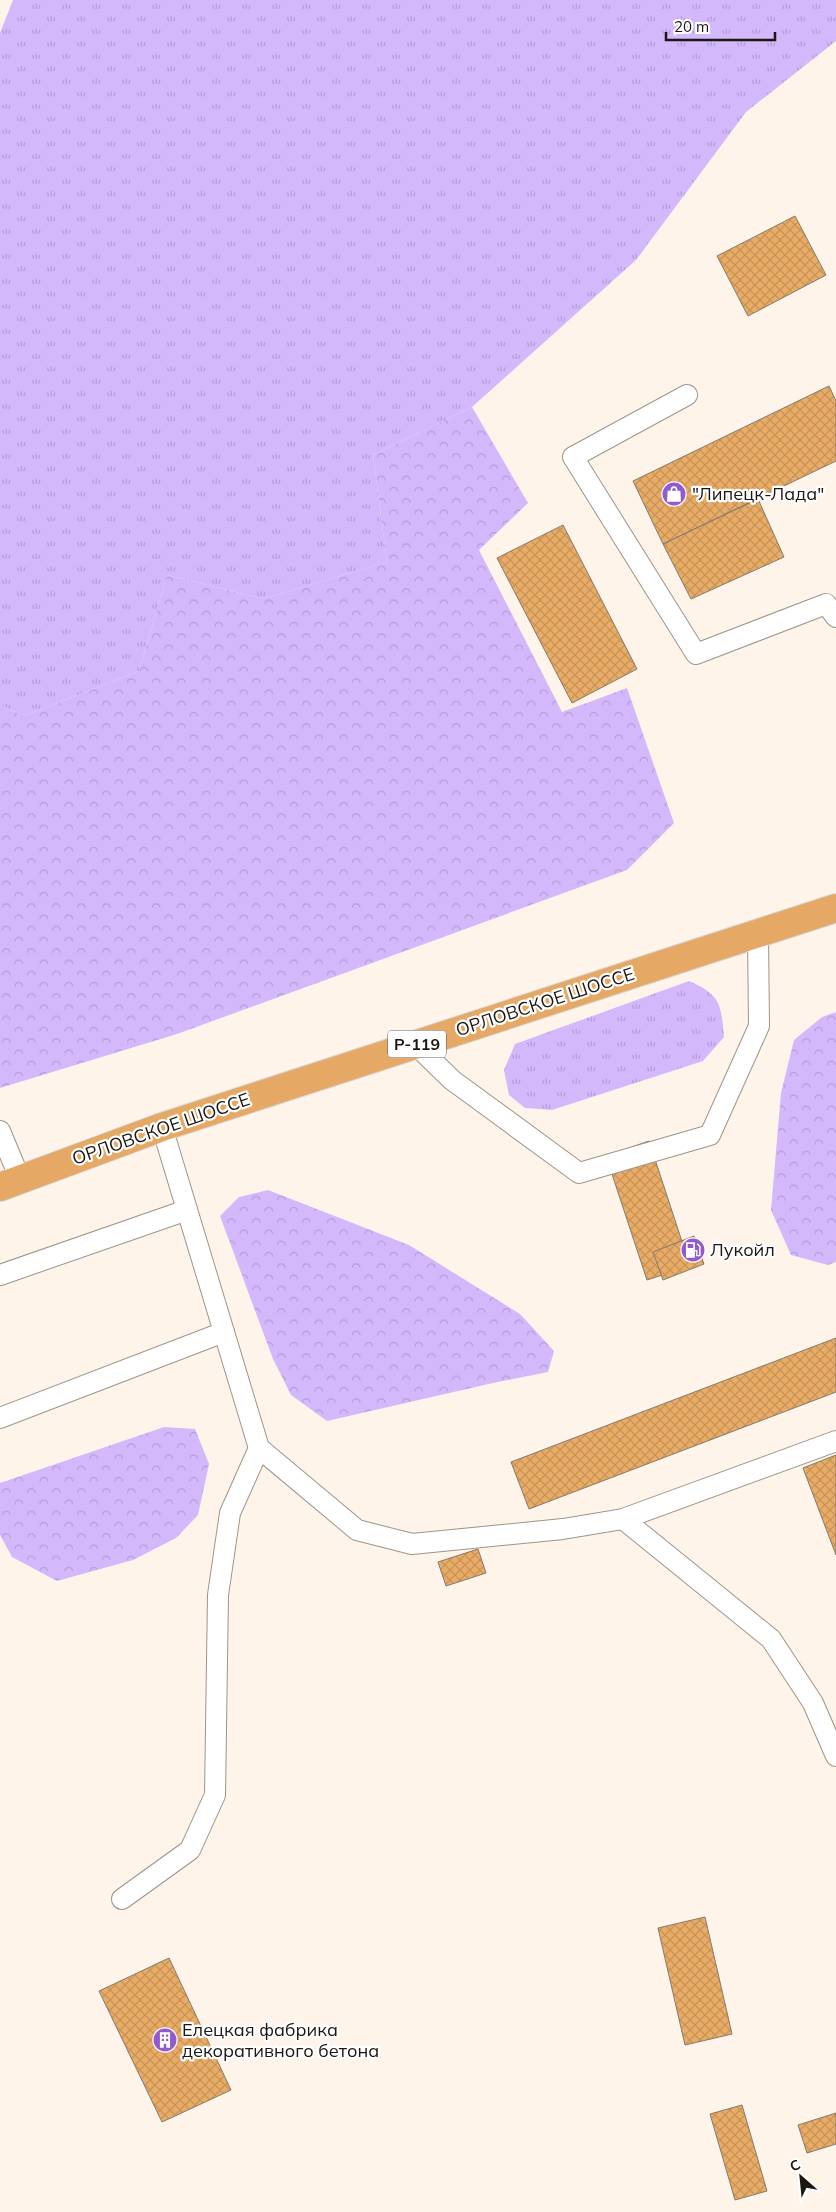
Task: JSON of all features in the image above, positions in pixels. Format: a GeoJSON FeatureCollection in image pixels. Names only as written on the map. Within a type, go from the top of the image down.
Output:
{"type":"FeatureCollection","features":[{"type":"Feature","properties":{"kind":"highway","name":"ОРЛОВСКОЕ ШОССЕ"},"geometry":{"type":"LineString","coordinates":[[10,1183],[162,1127],[836,908]]}},
{"type":"Feature","properties":{"kind":"lane"},"geometry":{"type":"LineString","coordinates":[[687,395],[573,457],[696,654],[826,604],[836,616]]}},
{"type":"Feature","properties":{"kind":"lane"},"geometry":{"type":"LineString","coordinates":[[415,1044],[452,1080],[579,1173],[710,1135],[759,1026],[758,934]]}},
{"type":"Feature","properties":{"kind":"lane"},"geometry":{"type":"LineString","coordinates":[[162,1127],[259,1448],[357,1530],[412,1544],[563,1529],[624,1519],[836,1441]]}},
{"type":"Feature","properties":{"kind":"lane"},"geometry":{"type":"LineString","coordinates":[[0,1131],[10,1183]]}},
{"type":"Feature","properties":{"kind":"lane"},"geometry":{"type":"LineString","coordinates":[[0,1274],[187,1210]]}},
{"type":"Feature","properties":{"kind":"lane"},"geometry":{"type":"LineString","coordinates":[[0,1418],[224,1332]]}},
{"type":"Feature","properties":{"kind":"lane"},"geometry":{"type":"LineString","coordinates":[[122,1899],[190,1850],[215,1795],[218,1595],[230,1512],[259,1448]]}},
{"type":"Feature","properties":{"kind":"lane"},"geometry":{"type":"LineString","coordinates":[[624,1519],[771,1639],[813,1703],[836,1756]]}},
{"type":"Feature","properties":{"kind":"green space"},"geometry":{"type":"Polygon","coordinates":[[[13,0],[836,0],[836,41],[746,112],[636,260],[472,407],[373,455],[387,562],[263,599],[167,575],[139,671],[24,716],[0,705],[0,33],[13,0]]]}},
{"type":"Feature","properties":{"kind":"green space"},"geometry":{"type":"Polygon","coordinates":[[[472,407],[528,503],[479,550],[562,712],[627,688],[674,823],[627,870],[177,1034],[0,1088],[0,705],[24,716],[139,671],[167,575],[263,599],[387,562],[373,455],[472,407]]]}},
{"type":"Feature","properties":{"kind":"green space"},"geometry":{"type":"Polygon","coordinates":[[[689,981],[708,991],[713,996],[722,1016],[724,1037],[703,1061],[552,1110],[525,1108],[509,1095],[504,1070],[515,1044],[689,981]]]}},
{"type":"Feature","properties":{"kind":"green space"},"geometry":{"type":"Polygon","coordinates":[[[836,1012],[836,1262],[828,1265],[791,1255],[771,1210],[781,1093],[794,1040],[822,1017],[836,1012]]]}},
{"type":"Feature","properties":{"kind":"green space"},"geometry":{"type":"Polygon","coordinates":[[[268,1190],[409,1245],[520,1314],[554,1351],[548,1372],[327,1421],[291,1395],[273,1359],[220,1216],[239,1197],[268,1190]]]}},
{"type":"Feature","properties":{"kind":"green space"},"geometry":{"type":"Polygon","coordinates":[[[164,1427],[195,1429],[209,1464],[198,1515],[176,1538],[133,1560],[57,1581],[12,1557],[0,1535],[0,1483],[164,1427]]]}},
{"type":"Feature","properties":{"kind":"building"},"geometry":{"type":"Polygon","coordinates":[[[795,216],[826,275],[748,316],[717,256],[795,216]]]}},
{"type":"Feature","properties":{"kind":"building"},"geometry":{"type":"Polygon","coordinates":[[[829,386],[836,401],[836,461],[663,544],[633,481],[829,386]]]}},
{"type":"Feature","properties":{"kind":"building"},"geometry":{"type":"Polygon","coordinates":[[[758,499],[784,557],[691,599],[663,544],[758,499]]]}},
{"type":"Feature","properties":{"kind":"building"},"geometry":{"type":"Polygon","coordinates":[[[563,525],[637,669],[572,703],[497,558],[563,525]]]}},
{"type":"Feature","properties":{"kind":"building"},"geometry":{"type":"Polygon","coordinates":[[[649,1141],[690,1266],[647,1280],[606,1156],[649,1141]]]}},
{"type":"Feature","properties":{"kind":"building"},"geometry":{"type":"Polygon","coordinates":[[[694,1236],[704,1264],[663,1280],[653,1252],[694,1236]]]}},
{"type":"Feature","properties":{"kind":"building"},"geometry":{"type":"Polygon","coordinates":[[[836,1338],[836,1392],[529,1509],[511,1462],[836,1338]]]}},
{"type":"Feature","properties":{"kind":"building"},"geometry":{"type":"Polygon","coordinates":[[[836,1455],[836,1555],[803,1468],[836,1455]]]}},
{"type":"Feature","properties":{"kind":"building"},"geometry":{"type":"Polygon","coordinates":[[[478,1549],[486,1573],[446,1586],[438,1562],[478,1549]]]}},
{"type":"Feature","properties":{"kind":"building"},"geometry":{"type":"Polygon","coordinates":[[[705,1917],[732,2034],[685,2045],[658,1928],[705,1917]]]}},
{"type":"Feature","properties":{"kind":"building","name":"Елецкая фабрика декоративного бетона"},"geometry":{"type":"Polygon","coordinates":[[[169,1958],[231,2090],[162,2122],[99,1991],[169,1958]]]}},
{"type":"Feature","properties":{"kind":"building"},"geometry":{"type":"Polygon","coordinates":[[[742,2105],[767,2191],[735,2200],[710,2114],[742,2105]]]}},
{"type":"Feature","properties":{"kind":"building"},"geometry":{"type":"Polygon","coordinates":[[[836,2113],[836,2144],[807,2153],[798,2125],[836,2113]]]}},
{"type":"Feature","properties":{"kind":"place","name":"\"Липецк-Лада\""},"geometry":{"type":"Point","coordinates":[674,494]}},
{"type":"Feature","properties":{"kind":"place","name":"Лукойл"},"geometry":{"type":"Point","coordinates":[693,1250]}},
{"type":"Feature","properties":{"kind":"place","name":"Елецкая фабрика декоративного бетона"},"geometry":{"type":"Point","coordinates":[165,2040]}}]}
